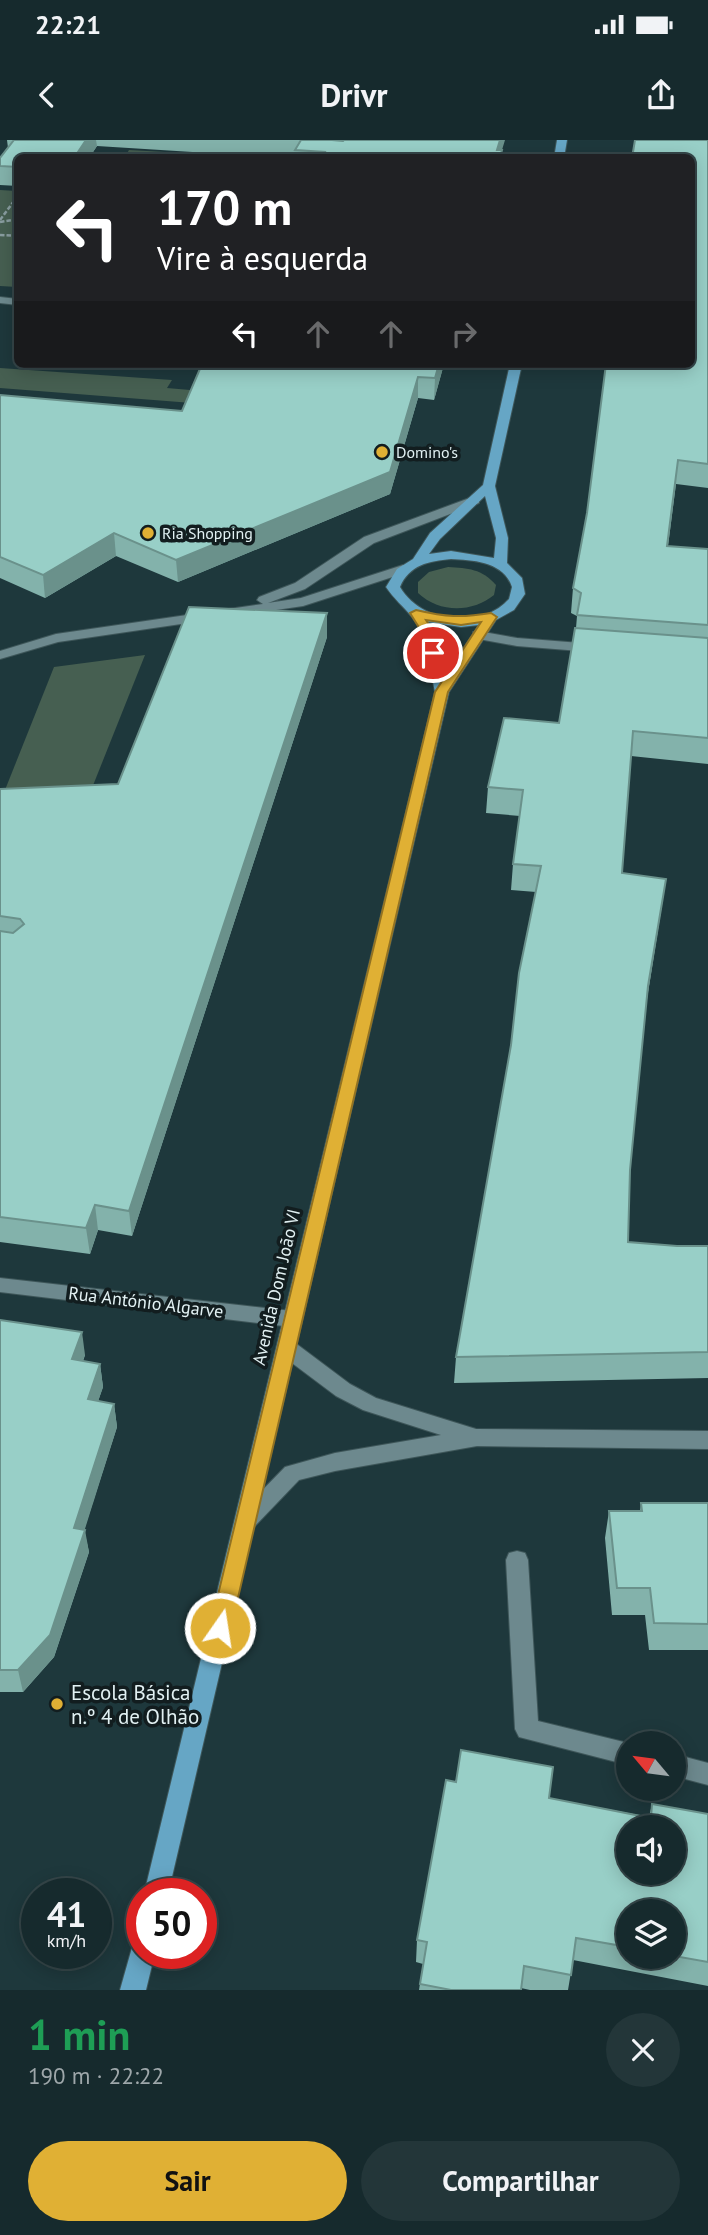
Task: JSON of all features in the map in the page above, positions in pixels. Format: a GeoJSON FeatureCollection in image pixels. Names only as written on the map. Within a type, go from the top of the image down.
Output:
{"type":"FeatureCollection","features":[{"type":"Feature","properties":{"kind":"main road"},"geometry":{"type":"LineString","coordinates":[[403,569],[433,556],[469,555],[500,565],[502,538],[488,486],[515,368]]}},
{"type":"Feature","properties":{"kind":"main road"},"geometry":{"type":"LineString","coordinates":[[418,561],[435,536],[488,486]]}},
{"type":"Feature","properties":{"kind":"main road","name":"Avenida Dom João VI"},"geometry":{"type":"LineString","coordinates":[[160,1878],[442,692],[491,617],[505,610],[515,601],[519,592],[518,582],[500,565]]}},
{"type":"Feature","properties":{"kind":"main road","name":"Avenida Dom João VI"},"geometry":{"type":"LineString","coordinates":[[403,569],[393,587],[404,606],[416,613],[429,634],[442,692]]}},
{"type":"Feature","properties":{"kind":"main road"},"geometry":{"type":"LineString","coordinates":[[416,613],[461,622],[491,617]]}},
{"type":"Feature","properties":{"kind":"main road"},"geometry":{"type":"LineString","coordinates":[[133,1990],[138,1969]]}},
{"type":"Feature","properties":{"kind":"street"},"geometry":{"type":"LineString","coordinates":[[239,610],[300,586],[369,540],[475,500]]}},
{"type":"Feature","properties":{"kind":"street"},"geometry":{"type":"LineString","coordinates":[[0,654],[56,638],[303,602],[403,569]]}},
{"type":"Feature","properties":{"kind":"street"},"geometry":{"type":"LineString","coordinates":[[478,635],[517,642],[613,649]]}},
{"type":"Feature","properties":{"kind":"street","name":"Rua António Algarve"},"geometry":{"type":"LineString","coordinates":[[0,1285],[292,1320]]}},
{"type":"Feature","properties":{"kind":"street"},"geometry":{"type":"LineString","coordinates":[[288,1348],[322,1376],[370,1404],[477,1437]]}},
{"type":"Feature","properties":{"kind":"street"},"geometry":{"type":"LineString","coordinates":[[246,1521],[292,1473],[335,1462],[477,1437],[708,1440]]}},
{"type":"Feature","properties":{"kind":"street"},"geometry":{"type":"LineString","coordinates":[[517,1560],[527,1729],[616,1751]]}},
{"type":"Feature","properties":{"kind":"street"},"geometry":{"type":"LineString","coordinates":[[686,1768],[708,1774]]}},
{"type":"Feature","properties":{"kind":"path"},"geometry":{"type":"LineString","coordinates":[[0,221],[14,201]]}},
{"type":"Feature","properties":{"kind":"green space"},"geometry":{"type":"Polygon","coordinates":[[[129,150],[202,154],[127,154],[129,150]]]}},
{"type":"Feature","properties":{"kind":"green space"},"geometry":{"type":"Polygon","coordinates":[[[0,190],[14,191],[14,287],[0,286],[0,190]]]}},
{"type":"Feature","properties":{"kind":"green space"},"geometry":{"type":"Polygon","coordinates":[[[0,368],[172,380],[167,388],[260,396],[257,408],[0,388],[0,368]]]}},
{"type":"Feature","properties":{"kind":"green space"},"geometry":{"type":"Polygon","coordinates":[[[448,567],[468,569],[485,576],[496,585],[494,595],[476,605],[456,608],[436,604],[418,593],[418,582],[429,572],[448,567]]]}},
{"type":"Feature","properties":{"kind":"green space"},"geometry":{"type":"Polygon","coordinates":[[[145,655],[90,793],[1,800],[54,667],[145,655]]]}},
{"type":"Feature","properties":{"kind":"building"},"geometry":{"type":"Polygon","coordinates":[[[14,140],[86,140],[77,154],[14,154],[14,167],[0,166],[0,158],[14,140]]]}},
{"type":"Feature","properties":{"kind":"building"},"geometry":{"type":"Polygon","coordinates":[[[301,140],[500,140],[497,150],[502,150],[501,154],[324,154],[325,152],[295,150],[301,140]]]}},
{"type":"Feature","properties":{"kind":"building"},"geometry":{"type":"Polygon","coordinates":[[[635,140],[708,140],[708,464],[678,460],[667,546],[708,549],[708,625],[577,615],[581,593],[573,588],[587,513],[605,368],[695,368],[695,154],[633,154],[635,140]]]}},
{"type":"Feature","properties":{"kind":"building","name":"Ria Shopping"},"geometry":{"type":"Polygon","coordinates":[[[200,368],[438,368],[435,378],[418,377],[390,472],[176,560],[114,533],[43,575],[0,557],[0,395],[182,411],[200,368]]]}},
{"type":"Feature","properties":{"kind":"building"},"geometry":{"type":"Polygon","coordinates":[[[189,607],[327,613],[129,1211],[95,1205],[86,1228],[0,1217],[0,931],[13,933],[24,924],[20,919],[0,916],[0,789],[118,784],[189,607]]]}},
{"type":"Feature","properties":{"kind":"building"},"geometry":{"type":"Polygon","coordinates":[[[575,628],[708,638],[708,738],[633,731],[622,873],[666,879],[648,986],[630,1170],[628,1242],[708,1246],[708,1352],[456,1357],[511,1045],[519,973],[541,866],[513,864],[523,790],[488,787],[504,718],[559,723],[575,628]]]}},
{"type":"Feature","properties":{"kind":"building"},"geometry":{"type":"Polygon","coordinates":[[[0,1320],[82,1332],[72,1359],[100,1364],[88,1399],[114,1404],[74,1528],[85,1530],[50,1635],[18,1670],[0,1670],[0,1320]]]}},
{"type":"Feature","properties":{"kind":"building"},"geometry":{"type":"Polygon","coordinates":[[[641,1503],[708,1503],[708,1624],[654,1623],[650,1588],[617,1588],[609,1511],[642,1511],[641,1503]]]}},
{"type":"Feature","properties":{"kind":"building"},"geometry":{"type":"Polygon","coordinates":[[[461,1750],[553,1767],[549,1798],[636,1815],[616,1815],[616,1885],[686,1885],[686,1815],[651,1815],[652,1804],[708,1814],[708,1962],[686,1958],[686,1899],[616,1899],[616,1945],[576,1938],[571,1975],[524,1966],[521,1990],[451,1990],[420,1984],[427,1942],[417,1940],[446,1780],[456,1782],[461,1750]]]}},
{"type":"Feature","properties":{"kind":"place","name":"Domino's"},"geometry":{"type":"Point","coordinates":[382,452]}},
{"type":"Feature","properties":{"kind":"place","name":"Ria Shopping"},"geometry":{"type":"Point","coordinates":[148,533]}},
{"type":"Feature","properties":{"kind":"place","name":"Escola Básica n.º 4 de Olhão"},"geometry":{"type":"Point","coordinates":[57,1704]}},
{"type":"Feature","properties":{"kind":"route"},"geometry":{"type":"LineString","coordinates":[[220,1628],[442,692],[491,617],[461,622],[445,621],[416,613],[429,634],[433,653]]}}]}
